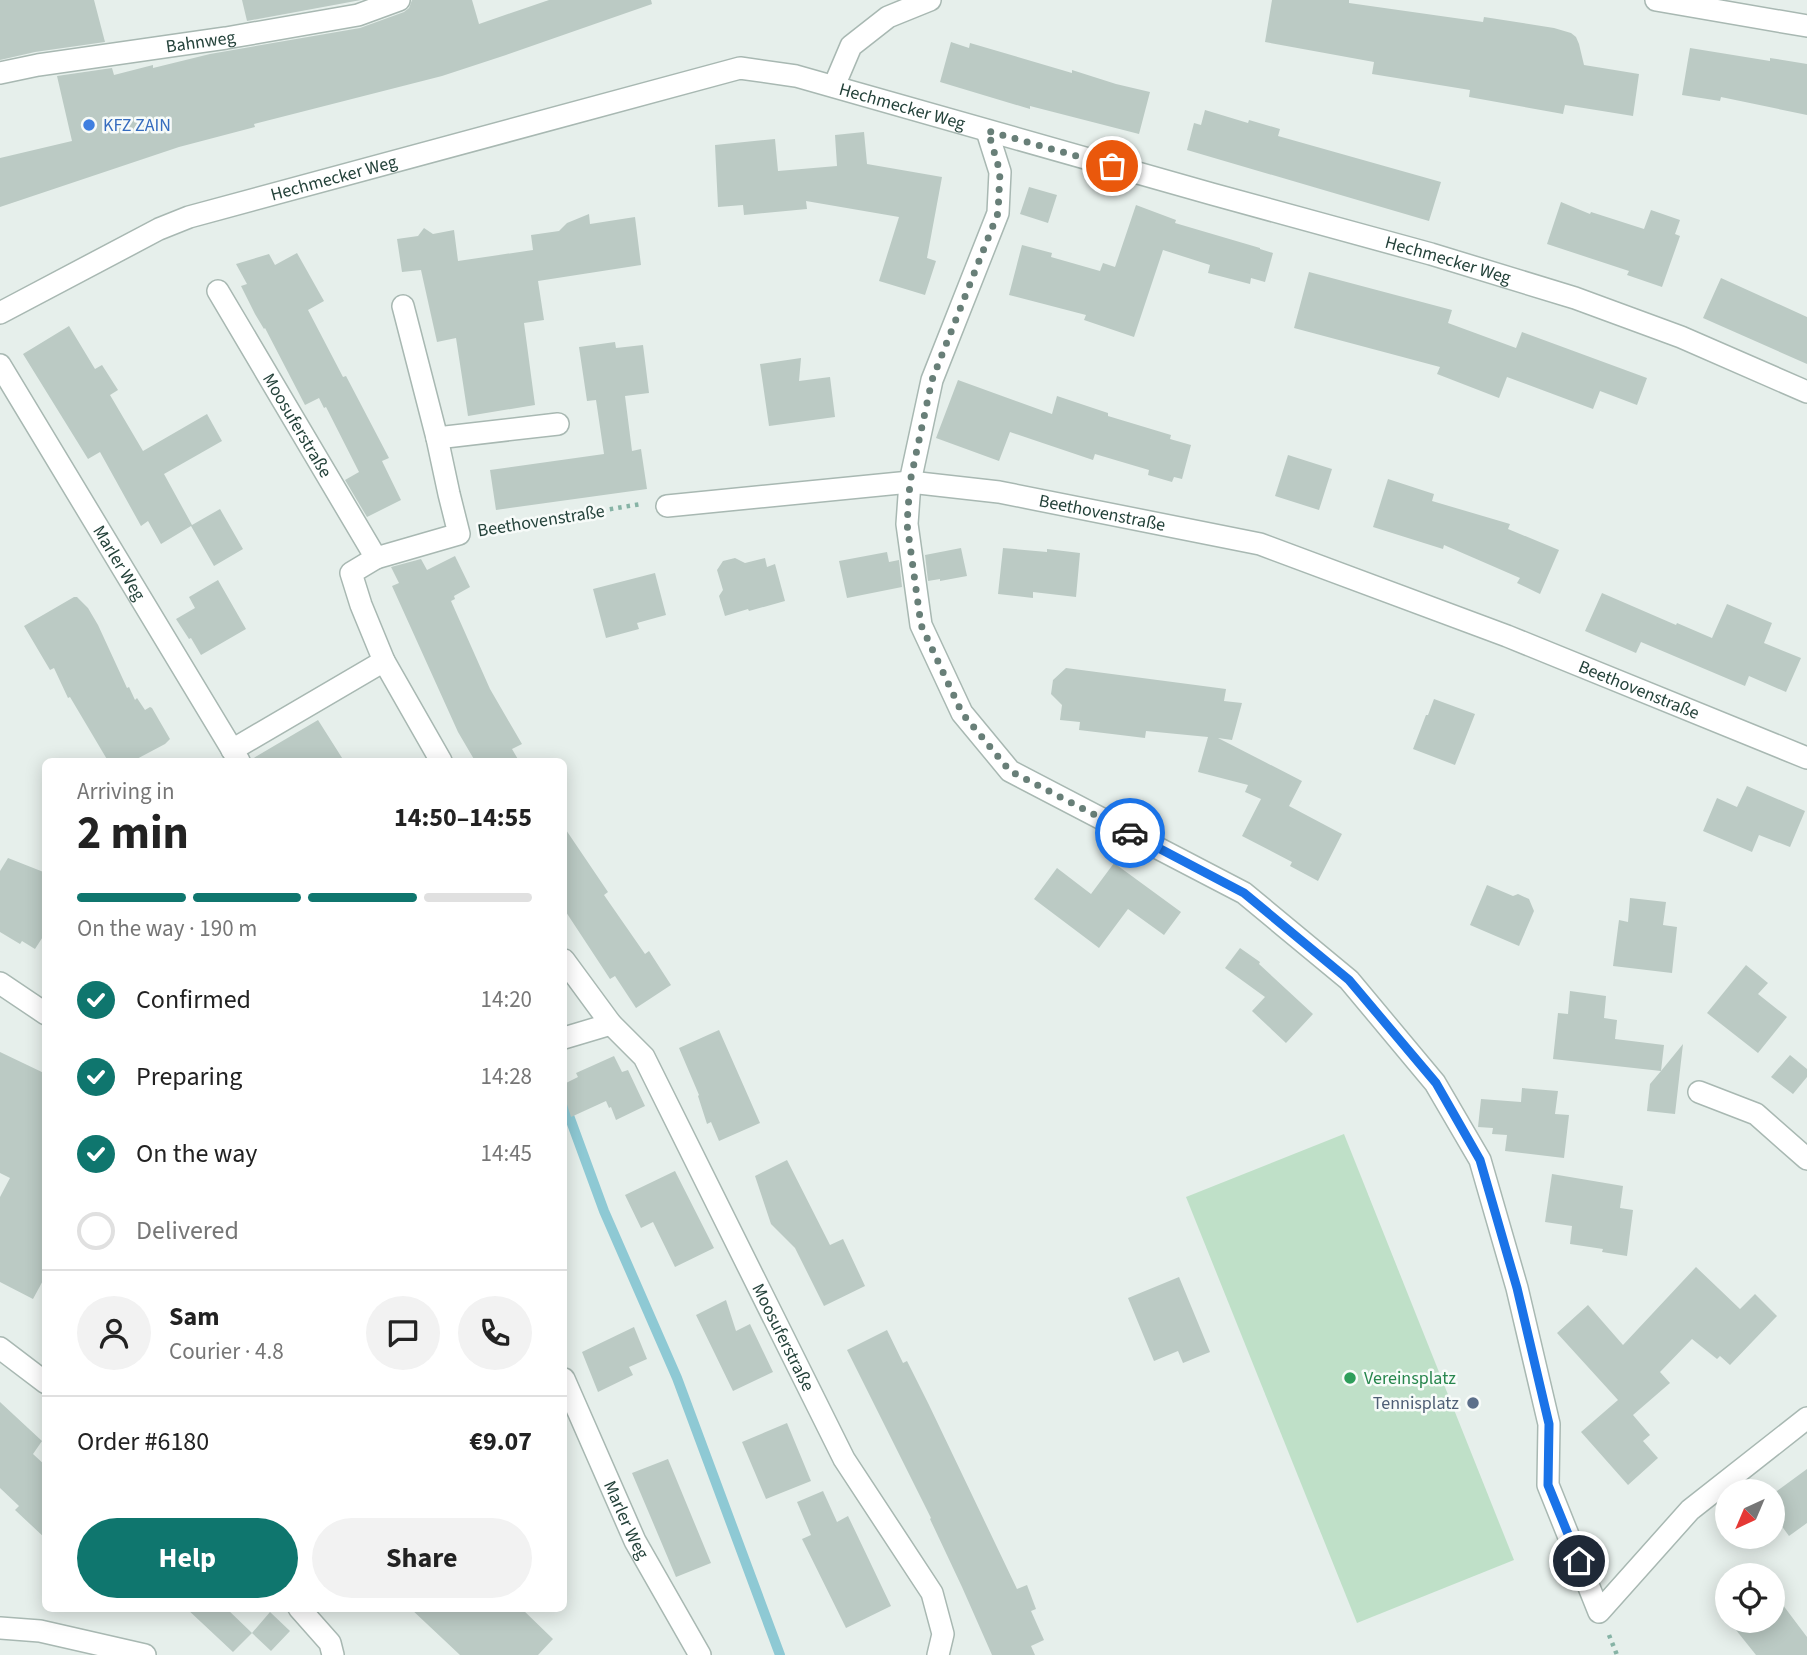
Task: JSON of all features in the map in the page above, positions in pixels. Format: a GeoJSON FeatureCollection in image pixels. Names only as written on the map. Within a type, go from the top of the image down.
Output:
{"type":"FeatureCollection","features":[{"type":"Feature","properties":{"kind":"street","name":"Bahnweg"},"geometry":{"type":"LineString","coordinates":[[0,73],[358,15],[399,0]]}},
{"type":"Feature","properties":{"kind":"street"},"geometry":{"type":"LineString","coordinates":[[834,86],[851,46],[888,17],[930,0]]}},
{"type":"Feature","properties":{"kind":"street"},"geometry":{"type":"LineString","coordinates":[[1656,0],[1807,26]]}},
{"type":"Feature","properties":{"kind":"street","name":"Hechmecker Weg"},"geometry":{"type":"LineString","coordinates":[[0,313],[159,229],[221,207],[740,68],[796,76],[834,86],[1431,254],[1575,298],[1681,337],[1807,392]]}},
{"type":"Feature","properties":{"kind":"street"},"geometry":{"type":"LineString","coordinates":[[988,131],[1000,172],[998,213],[932,380],[910,482],[907,524],[921,625],[962,713],[1010,771],[1244,893],[1349,980],[1436,1083],[1480,1160],[1517,1288],[1549,1424],[1548,1485],[1599,1612],[1690,1510],[1807,1418]]}},
{"type":"Feature","properties":{"kind":"street","name":"Moosuferstraße"},"geometry":{"type":"LineString","coordinates":[[218,291],[376,558]]}},
{"type":"Feature","properties":{"kind":"street","name":"Beethovenstraße"},"geometry":{"type":"LineString","coordinates":[[404,306],[459,534]]}},
{"type":"Feature","properties":{"kind":"street","name":"Marler Weg"},"geometry":{"type":"LineString","coordinates":[[0,365],[236,756]]}},
{"type":"Feature","properties":{"kind":"street"},"geometry":{"type":"LineString","coordinates":[[437,438],[558,424]]}},
{"type":"Feature","properties":{"kind":"street","name":"Beethovenstraße"},"geometry":{"type":"LineString","coordinates":[[667,506],[910,482],[999,492],[1260,544],[1507,636],[1807,758]]}},
{"type":"Feature","properties":{"kind":"street"},"geometry":{"type":"LineString","coordinates":[[439,758],[384,661],[351,573],[376,558],[459,534]]}},
{"type":"Feature","properties":{"kind":"street"},"geometry":{"type":"LineString","coordinates":[[236,756],[384,661]]}},
{"type":"Feature","properties":{"kind":"street","name":"Moosuferstraße"},"geometry":{"type":"LineString","coordinates":[[567,964],[611,1024],[644,1057],[844,1459],[932,1593],[943,1634],[938,1655]]}},
{"type":"Feature","properties":{"kind":"street"},"geometry":{"type":"LineString","coordinates":[[0,983],[42,1011]]}},
{"type":"Feature","properties":{"kind":"street"},"geometry":{"type":"LineString","coordinates":[[567,1037],[611,1024]]}},
{"type":"Feature","properties":{"kind":"street"},"geometry":{"type":"LineString","coordinates":[[1699,1093],[1756,1114],[1807,1159]]}},
{"type":"Feature","properties":{"kind":"street"},"geometry":{"type":"LineString","coordinates":[[0,1348],[42,1379]]}},
{"type":"Feature","properties":{"kind":"street","name":"Marler Weg"},"geometry":{"type":"LineString","coordinates":[[567,1386],[635,1541],[700,1655]]}},
{"type":"Feature","properties":{"kind":"street"},"geometry":{"type":"LineString","coordinates":[[303,1612],[330,1643],[333,1655]]}},
{"type":"Feature","properties":{"kind":"street"},"geometry":{"type":"LineString","coordinates":[[0,1628],[40,1631],[145,1655]]}},
{"type":"Feature","properties":{"kind":"path","name":"Beethovenstraße"},"geometry":{"type":"LineString","coordinates":[[459,534],[642,504],[667,506]]}},
{"type":"Feature","properties":{"kind":"green space","name":"Vereinsplatz"},"geometry":{"type":"Polygon","coordinates":[[[1344,1134],[1514,1560],[1357,1623],[1186,1197],[1344,1134]]]}},
{"type":"Feature","properties":{"kind":"building"},"geometry":{"type":"Polygon","coordinates":[[[0,0],[94,0],[105,42],[0,60],[0,0]]]}},
{"type":"Feature","properties":{"kind":"building"},"geometry":{"type":"Polygon","coordinates":[[[242,0],[361,0],[247,21],[242,0]]]}},
{"type":"Feature","properties":{"kind":"building"},"geometry":{"type":"Polygon","coordinates":[[[412,0],[472,0],[479,24],[549,0],[651,0],[652,4],[442,76],[254,124],[255,127],[179,147],[0,207],[0,158],[72,141],[57,76],[112,68],[114,75],[210,54],[360,28],[404,12],[412,0]]]}},
{"type":"Feature","properties":{"kind":"building"},"geometry":{"type":"Polygon","coordinates":[[[1272,0],[1349,0],[1349,3],[1483,22],[1484,17],[1571,33],[1579,44],[1584,65],[1639,74],[1633,116],[1565,105],[1563,114],[1469,97],[1470,90],[1372,74],[1374,62],[1265,42],[1272,0]]]}},
{"type":"Feature","properties":{"kind":"building"},"geometry":{"type":"Polygon","coordinates":[[[951,42],[969,48],[970,43],[1072,73],[1072,70],[1150,92],[1139,134],[1030,106],[1030,109],[940,82],[951,42]]]}},
{"type":"Feature","properties":{"kind":"building"},"geometry":{"type":"Polygon","coordinates":[[[1690,48],[1807,64],[1807,115],[1721,97],[1720,101],[1682,95],[1690,48]]]}},
{"type":"Feature","properties":{"kind":"building"},"geometry":{"type":"Polygon","coordinates":[[[1205,110],[1280,129],[1278,136],[1441,182],[1429,221],[1187,150],[1194,123],[1201,125],[1205,110]]]}},
{"type":"Feature","properties":{"kind":"building"},"geometry":{"type":"Polygon","coordinates":[[[864,132],[867,164],[942,177],[927,258],[936,261],[925,295],[879,281],[899,217],[806,201],[807,209],[744,215],[743,205],[718,207],[715,145],[775,139],[778,171],[837,166],[835,135],[864,132]]]}},
{"type":"Feature","properties":{"kind":"building"},"geometry":{"type":"Polygon","coordinates":[[[1029,187],[1057,195],[1048,223],[1020,214],[1029,187]]]}},
{"type":"Feature","properties":{"kind":"building"},"geometry":{"type":"Polygon","coordinates":[[[1561,202],[1590,214],[1591,212],[1644,229],[1651,210],[1680,220],[1675,234],[1680,236],[1662,287],[1627,275],[1629,271],[1547,244],[1561,202]]]}},
{"type":"Feature","properties":{"kind":"building"},"geometry":{"type":"Polygon","coordinates":[[[1136,205],[1176,220],[1175,223],[1273,253],[1265,282],[1251,278],[1250,284],[1208,273],[1210,265],[1163,250],[1134,337],[1084,320],[1086,315],[1009,295],[1022,245],[1052,253],[1051,257],[1100,271],[1103,263],[1115,267],[1136,205]]]}},
{"type":"Feature","properties":{"kind":"building"},"geometry":{"type":"Polygon","coordinates":[[[589,214],[590,224],[635,217],[641,265],[538,281],[544,320],[524,323],[535,405],[468,416],[456,338],[437,342],[421,270],[402,272],[397,239],[418,236],[424,228],[433,234],[454,230],[458,261],[533,250],[531,235],[559,231],[567,223],[589,214]]]}},
{"type":"Feature","properties":{"kind":"building"},"geometry":{"type":"Polygon","coordinates":[[[297,253],[324,301],[308,310],[389,458],[382,461],[401,500],[367,517],[345,480],[359,472],[326,407],[324,408],[319,398],[305,405],[241,286],[247,284],[236,264],[269,254],[275,265],[297,253]]]}},
{"type":"Feature","properties":{"kind":"building"},"geometry":{"type":"Polygon","coordinates":[[[1309,272],[1452,310],[1448,323],[1516,348],[1522,332],[1647,378],[1637,405],[1600,391],[1593,409],[1507,377],[1499,398],[1437,374],[1440,367],[1294,328],[1309,272]]]}},
{"type":"Feature","properties":{"kind":"building"},"geometry":{"type":"Polygon","coordinates":[[[1721,278],[1807,317],[1807,364],[1703,318],[1721,278]]]}},
{"type":"Feature","properties":{"kind":"building"},"geometry":{"type":"Polygon","coordinates":[[[69,326],[95,369],[102,365],[118,390],[110,395],[143,451],[207,414],[222,441],[164,474],[192,525],[220,509],[243,549],[214,566],[191,526],[161,544],[148,521],[141,526],[100,452],[88,459],[23,354],[69,326]]]}},
{"type":"Feature","properties":{"kind":"building"},"geometry":{"type":"Polygon","coordinates":[[[615,342],[616,348],[643,345],[649,393],[625,396],[632,451],[641,449],[647,489],[496,510],[490,470],[604,454],[596,400],[587,401],[579,347],[615,342]]]}},
{"type":"Feature","properties":{"kind":"building"},"geometry":{"type":"Polygon","coordinates":[[[801,358],[799,381],[830,377],[835,417],[769,426],[760,364],[801,358]]]}},
{"type":"Feature","properties":{"kind":"building"},"geometry":{"type":"Polygon","coordinates":[[[958,380],[1052,414],[1057,396],[1108,413],[1108,416],[1171,435],[1170,439],[1191,445],[1182,479],[1174,477],[1172,482],[1148,475],[1149,470],[1095,454],[1093,460],[1010,432],[999,461],[936,438],[958,380]]]}},
{"type":"Feature","properties":{"kind":"building"},"geometry":{"type":"Polygon","coordinates":[[[1288,455],[1332,469],[1319,510],[1275,496],[1288,455]]]}},
{"type":"Feature","properties":{"kind":"building"},"geometry":{"type":"Polygon","coordinates":[[[1388,479],[1434,494],[1432,501],[1510,524],[1508,529],[1559,550],[1540,594],[1517,583],[1520,578],[1444,545],[1443,549],[1373,527],[1388,479]]]}},
{"type":"Feature","properties":{"kind":"building"},"geometry":{"type":"Polygon","coordinates":[[[961,548],[967,576],[928,581],[925,555],[961,548]]]}},
{"type":"Feature","properties":{"kind":"building"},"geometry":{"type":"Polygon","coordinates":[[[1003,548],[1080,553],[1076,597],[1033,592],[1033,598],[998,594],[1003,548]]]}},
{"type":"Feature","properties":{"kind":"building"},"geometry":{"type":"Polygon","coordinates":[[[887,552],[889,562],[899,560],[902,587],[847,598],[839,561],[887,552]]]}},
{"type":"Feature","properties":{"kind":"building"},"geometry":{"type":"Polygon","coordinates":[[[455,556],[470,587],[454,596],[455,599],[451,601],[490,689],[522,744],[512,749],[517,758],[473,758],[458,732],[392,586],[399,583],[391,567],[421,559],[427,570],[455,556]]]}},
{"type":"Feature","properties":{"kind":"building"},"geometry":{"type":"Polygon","coordinates":[[[735,558],[745,563],[765,558],[767,567],[775,564],[785,601],[725,616],[719,596],[723,590],[717,570],[723,561],[735,558]]]}},
{"type":"Feature","properties":{"kind":"building"},"geometry":{"type":"Polygon","coordinates":[[[655,573],[666,615],[637,623],[639,629],[606,638],[593,589],[655,573]]]}},
{"type":"Feature","properties":{"kind":"building"},"geometry":{"type":"Polygon","coordinates":[[[218,580],[246,629],[201,655],[176,619],[195,608],[189,597],[218,580]]]}},
{"type":"Feature","properties":{"kind":"building"},"geometry":{"type":"Polygon","coordinates":[[[1602,593],[1712,638],[1727,604],[1772,623],[1764,643],[1801,658],[1786,692],[1749,676],[1745,686],[1641,642],[1636,653],[1585,631],[1602,593]]]}},
{"type":"Feature","properties":{"kind":"building"},"geometry":{"type":"Polygon","coordinates":[[[77,597],[88,608],[98,625],[127,688],[129,687],[135,700],[137,698],[145,710],[152,708],[170,739],[139,758],[106,758],[70,697],[68,698],[54,668],[50,670],[24,626],[77,597]]]}},
{"type":"Feature","properties":{"kind":"building"},"geometry":{"type":"Polygon","coordinates":[[[1066,668],[1226,689],[1224,701],[1242,703],[1232,740],[1218,738],[1302,781],[1289,806],[1342,834],[1318,881],[1290,866],[1292,862],[1242,836],[1261,799],[1245,792],[1248,785],[1198,772],[1208,737],[1146,731],[1145,738],[1079,730],[1080,722],[1060,720],[1062,705],[1051,694],[1053,680],[1066,668]]]}},
{"type":"Feature","properties":{"kind":"building"},"geometry":{"type":"Polygon","coordinates":[[[1434,699],[1475,714],[1455,765],[1413,749],[1434,699]]]}},
{"type":"Feature","properties":{"kind":"building"},"geometry":{"type":"Polygon","coordinates":[[[318,720],[342,758],[254,758],[318,720]]]}},
{"type":"Feature","properties":{"kind":"building"},"geometry":{"type":"Polygon","coordinates":[[[1747,786],[1805,811],[1790,847],[1759,835],[1752,852],[1703,831],[1717,798],[1737,807],[1747,786]]]}},
{"type":"Feature","properties":{"kind":"building"},"geometry":{"type":"Polygon","coordinates":[[[567,831],[608,892],[604,895],[645,954],[649,951],[671,985],[636,1008],[615,976],[610,979],[567,914],[567,831]]]}},
{"type":"Feature","properties":{"kind":"building"},"geometry":{"type":"Polygon","coordinates":[[[8,858],[42,871],[42,938],[35,949],[0,932],[0,871],[8,858]]]}},
{"type":"Feature","properties":{"kind":"building"},"geometry":{"type":"Polygon","coordinates":[[[1114,863],[1181,912],[1164,935],[1128,909],[1099,948],[1034,899],[1057,868],[1091,894],[1114,863]]]}},
{"type":"Feature","properties":{"kind":"building"},"geometry":{"type":"Polygon","coordinates":[[[1487,885],[1513,896],[1518,894],[1529,899],[1534,911],[1519,946],[1470,925],[1487,885]]]}},
{"type":"Feature","properties":{"kind":"building"},"geometry":{"type":"Polygon","coordinates":[[[1630,898],[1666,902],[1663,925],[1677,927],[1672,973],[1613,966],[1619,920],[1628,922],[1630,898]]]}},
{"type":"Feature","properties":{"kind":"building"},"geometry":{"type":"Polygon","coordinates":[[[1240,948],[1260,962],[1259,964],[1313,1014],[1286,1043],[1252,1011],[1265,997],[1225,968],[1240,948]]]}},
{"type":"Feature","properties":{"kind":"building"},"geometry":{"type":"Polygon","coordinates":[[[1746,965],[1768,983],[1758,994],[1787,1017],[1758,1053],[1707,1013],[1746,965]]]}},
{"type":"Feature","properties":{"kind":"building"},"geometry":{"type":"Polygon","coordinates":[[[1570,991],[1606,996],[1604,1018],[1617,1020],[1615,1039],[1664,1045],[1661,1071],[1553,1059],[1558,1013],[1568,1014],[1570,991]]]}},
{"type":"Feature","properties":{"kind":"building"},"geometry":{"type":"Polygon","coordinates":[[[719,1030],[760,1123],[719,1141],[711,1122],[707,1124],[699,1095],[679,1048],[719,1030]]]}},
{"type":"Feature","properties":{"kind":"building"},"geometry":{"type":"Polygon","coordinates":[[[1683,1044],[1675,1114],[1647,1111],[1650,1084],[1683,1044]]]}},
{"type":"Feature","properties":{"kind":"building"},"geometry":{"type":"Polygon","coordinates":[[[0,1052],[42,1072],[42,1282],[33,1299],[0,1282],[0,1197],[10,1178],[0,1173],[0,1052]]]}},
{"type":"Feature","properties":{"kind":"building"},"geometry":{"type":"Polygon","coordinates":[[[1790,1055],[1807,1069],[1807,1077],[1793,1094],[1771,1077],[1790,1055]]]}},
{"type":"Feature","properties":{"kind":"building"},"geometry":{"type":"Polygon","coordinates":[[[614,1056],[622,1072],[628,1070],[645,1106],[616,1120],[606,1101],[571,1117],[567,1104],[567,1082],[578,1077],[576,1073],[614,1056]]]}},
{"type":"Feature","properties":{"kind":"building"},"geometry":{"type":"Polygon","coordinates":[[[1522,1088],[1558,1091],[1555,1114],[1569,1115],[1564,1158],[1505,1151],[1507,1135],[1492,1134],[1493,1128],[1478,1127],[1481,1099],[1521,1102],[1522,1088]]]}},
{"type":"Feature","properties":{"kind":"building"},"geometry":{"type":"Polygon","coordinates":[[[787,1160],[830,1245],[843,1239],[865,1286],[824,1306],[795,1248],[771,1224],[755,1176],[787,1160]]]}},
{"type":"Feature","properties":{"kind":"building"},"geometry":{"type":"Polygon","coordinates":[[[675,1171],[714,1248],[675,1267],[653,1222],[641,1228],[625,1195],[675,1171]]]}},
{"type":"Feature","properties":{"kind":"building"},"geometry":{"type":"Polygon","coordinates":[[[1552,1174],[1623,1186],[1620,1208],[1633,1210],[1627,1256],[1570,1244],[1572,1226],[1545,1222],[1552,1174]]]}},
{"type":"Feature","properties":{"kind":"building"},"geometry":{"type":"Polygon","coordinates":[[[1696,1267],[1740,1309],[1755,1294],[1777,1316],[1730,1365],[1720,1356],[1717,1359],[1692,1339],[1660,1372],[1670,1383],[1633,1415],[1650,1435],[1643,1441],[1658,1458],[1628,1485],[1581,1432],[1618,1400],[1557,1333],[1588,1305],[1623,1345],[1696,1267]]]}},
{"type":"Feature","properties":{"kind":"building"},"geometry":{"type":"Polygon","coordinates":[[[1179,1277],[1210,1352],[1183,1363],[1178,1351],[1154,1361],[1128,1298],[1179,1277]]]}},
{"type":"Feature","properties":{"kind":"building"},"geometry":{"type":"Polygon","coordinates":[[[726,1300],[736,1331],[750,1324],[773,1372],[733,1391],[696,1315],[726,1300]]]}},
{"type":"Feature","properties":{"kind":"building"},"geometry":{"type":"Polygon","coordinates":[[[634,1327],[647,1359],[629,1367],[633,1375],[598,1392],[582,1352],[634,1327]]]}},
{"type":"Feature","properties":{"kind":"building"},"geometry":{"type":"Polygon","coordinates":[[[887,1330],[903,1363],[907,1361],[1017,1589],[1027,1585],[1036,1609],[1031,1611],[1044,1640],[1031,1646],[1035,1655],[992,1655],[931,1518],[847,1350],[887,1330]]]}},
{"type":"Feature","properties":{"kind":"building"},"geometry":{"type":"Polygon","coordinates":[[[0,1402],[42,1441],[33,1454],[42,1462],[42,1535],[15,1510],[19,1506],[0,1488],[0,1402]]]}},
{"type":"Feature","properties":{"kind":"building"},"geometry":{"type":"Polygon","coordinates":[[[787,1423],[811,1481],[766,1499],[742,1442],[787,1423]]]}},
{"type":"Feature","properties":{"kind":"building"},"geometry":{"type":"Polygon","coordinates":[[[668,1459],[711,1563],[676,1577],[632,1473],[668,1459]]]}},
{"type":"Feature","properties":{"kind":"building"},"geometry":{"type":"Polygon","coordinates":[[[1807,1469],[1807,1523],[1789,1536],[1785,1530],[1785,1485],[1807,1469]]]}},
{"type":"Feature","properties":{"kind":"building"},"geometry":{"type":"Polygon","coordinates":[[[823,1491],[837,1522],[848,1516],[891,1606],[846,1628],[802,1539],[811,1535],[797,1502],[823,1491]]]}},
{"type":"Feature","properties":{"kind":"building"},"geometry":{"type":"Polygon","coordinates":[[[1785,1608],[1807,1637],[1807,1655],[1756,1655],[1738,1633],[1785,1633],[1785,1608]]]}},
{"type":"Feature","properties":{"kind":"building"},"geometry":{"type":"Polygon","coordinates":[[[190,1612],[230,1612],[252,1633],[233,1652],[190,1612]]]}},
{"type":"Feature","properties":{"kind":"building"},"geometry":{"type":"Polygon","coordinates":[[[270,1612],[290,1631],[271,1651],[252,1633],[270,1612]]]}},
{"type":"Feature","properties":{"kind":"building"},"geometry":{"type":"Polygon","coordinates":[[[414,1612],[525,1612],[553,1639],[538,1655],[460,1655],[414,1612]]]}},
{"type":"Feature","properties":{"kind":"waterway"},"geometry":{"type":"LineString","coordinates":[[567,1110],[604,1211],[677,1378],[780,1655]]}},
{"type":"Feature","properties":{"kind":"way so far"},"geometry":{"type":"LineString","coordinates":[[1112,166],[988,131],[1000,172],[998,213],[932,380],[910,482],[907,524],[921,625],[962,713],[1010,771],[1130,833]]}},
{"type":"Feature","properties":{"kind":"place","name":"KFZ ZAIN"},"geometry":{"type":"Point","coordinates":[89,125]}},
{"type":"Feature","properties":{"kind":"place","name":"Vereinsplatz"},"geometry":{"type":"Point","coordinates":[1350,1378]}},
{"type":"Feature","properties":{"kind":"place","name":"Tennisplatz"},"geometry":{"type":"Point","coordinates":[1473,1403]}},
{"type":"Feature","properties":{"kind":"route"},"geometry":{"type":"LineString","coordinates":[[1130,833],[1244,893],[1349,980],[1436,1083],[1480,1160],[1517,1288],[1549,1424],[1548,1485],[1579,1561]]}}]}
